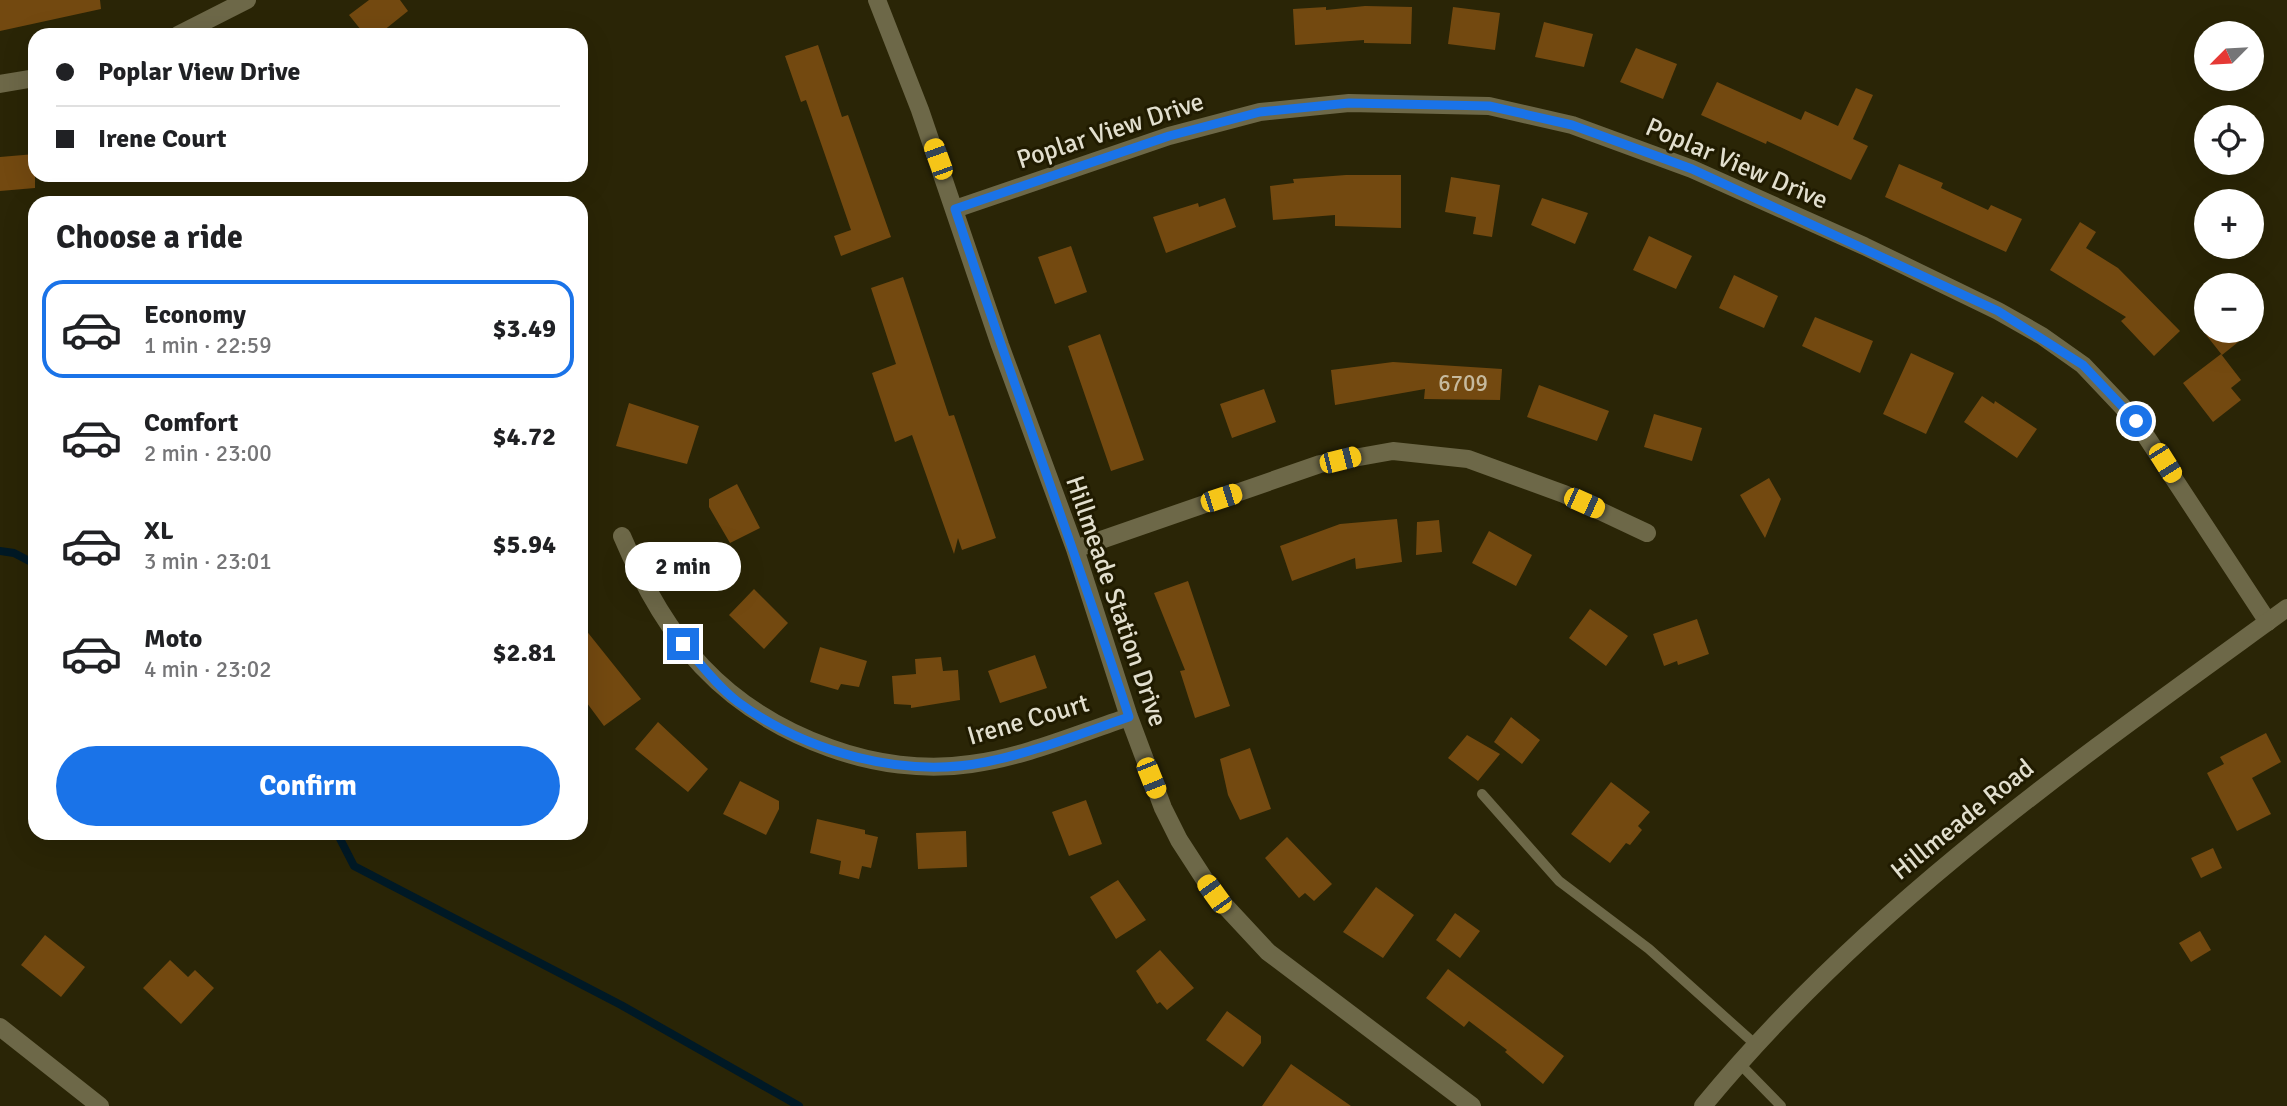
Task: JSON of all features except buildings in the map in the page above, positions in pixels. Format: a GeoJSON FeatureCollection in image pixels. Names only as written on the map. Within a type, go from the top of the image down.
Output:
{"type":"FeatureCollection","features":[{"type":"Feature","properties":{"kind":"street"},"geometry":{"type":"LineString","coordinates":[[192,28],[247,0]]}},
{"type":"Feature","properties":{"kind":"street","name":"Hillmeade Station Drive"},"geometry":{"type":"LineString","coordinates":[[877,0],[955,209],[1000,345],[1075,550],[1129,717],[1163,808],[1179,841],[1232,916],[1268,952],[1472,1106]]}},
{"type":"Feature","properties":{"kind":"street"},"geometry":{"type":"LineString","coordinates":[[0,84],[28,79]]}},
{"type":"Feature","properties":{"kind":"street","name":"Poplar View Drive"},"geometry":{"type":"LineString","coordinates":[[955,209],[1169,136],[1260,112],[1349,103],[1489,106],[1572,125],[1692,169],[1864,246],[1998,311],[2083,365],[2136,421],[2268,622]]}},
{"type":"Feature","properties":{"kind":"street"},"geometry":{"type":"LineString","coordinates":[[1075,550],[1320,464],[1392,451],[1468,459],[1564,494],[1647,533]]}},
{"type":"Feature","properties":{"kind":"street","name":"Irene Court"},"geometry":{"type":"LineString","coordinates":[[622,536],[661,613],[714,681],[761,717],[852,756],[893,764],[967,765],[1018,755],[1129,717]]}},
{"type":"Feature","properties":{"kind":"street","name":"Hillmeade Road"},"geometry":{"type":"LineString","coordinates":[[1703,1106],[1811,986],[1950,859],[2027,797],[2287,608]]}},
{"type":"Feature","properties":{"kind":"street"},"geometry":{"type":"LineString","coordinates":[[0,1027],[100,1106]]}},
{"type":"Feature","properties":{"kind":"lane"},"geometry":{"type":"LineString","coordinates":[[1482,794],[1559,881],[1649,949],[1756,1045]]}},
{"type":"Feature","properties":{"kind":"lane"},"geometry":{"type":"LineString","coordinates":[[1739,1063],[1781,1106]]}},
{"type":"Feature","properties":{"kind":"waterway"},"geometry":{"type":"LineString","coordinates":[[0,551],[14,553],[28,560]]}},
{"type":"Feature","properties":{"kind":"waterway"},"geometry":{"type":"LineString","coordinates":[[341,840],[354,866],[621,1005],[799,1106]]}},
{"type":"Feature","properties":{"kind":"route"},"geometry":{"type":"LineString","coordinates":[[683,644],[714,681],[761,717],[781,728],[852,756],[893,764],[935,766],[985,762],[1018,755],[1129,717],[1075,550],[1000,345],[955,209],[1169,136],[1260,112],[1349,103],[1489,106],[1572,125],[1608,137],[1692,169],[1789,215],[1864,246],[1998,311],[2042,336],[2083,365],[2112,392],[2136,421]]}}]}
